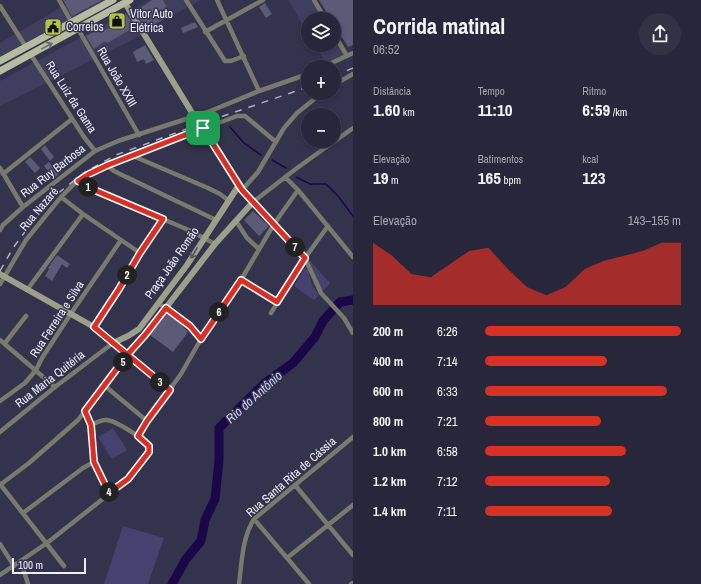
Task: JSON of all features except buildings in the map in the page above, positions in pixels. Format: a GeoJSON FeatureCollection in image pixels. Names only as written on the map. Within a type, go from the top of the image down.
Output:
{"type":"FeatureCollection","features":[{"type":"Feature","properties":{"kind":"main road"},"geometry":{"type":"LineString","coordinates":[[0,61],[113,0]]}},
{"type":"Feature","properties":{"kind":"main road"},"geometry":{"type":"LineString","coordinates":[[0,71],[128,1]]}},
{"type":"Feature","properties":{"kind":"main road"},"geometry":{"type":"LineString","coordinates":[[92,11],[96,19]]}},
{"type":"Feature","properties":{"kind":"street"},"geometry":{"type":"LineString","coordinates":[[59,0],[72,23]]}},
{"type":"Feature","properties":{"kind":"street"},"geometry":{"type":"LineString","coordinates":[[186,0],[205,32],[225,61],[231,61],[244,56]]}},
{"type":"Feature","properties":{"kind":"street"},"geometry":{"type":"LineString","coordinates":[[217,0],[259,91]]}},
{"type":"Feature","properties":{"kind":"street"},"geometry":{"type":"LineString","coordinates":[[205,32],[262,0]]}},
{"type":"Feature","properties":{"kind":"street"},"geometry":{"type":"LineString","coordinates":[[314,0],[321,12]]}},
{"type":"Feature","properties":{"kind":"street"},"geometry":{"type":"LineString","coordinates":[[128,1],[194,116],[240,188],[305,258],[321,293],[344,318],[353,333]]}},
{"type":"Feature","properties":{"kind":"street"},"geometry":{"type":"LineString","coordinates":[[0,6],[26,47]]}},
{"type":"Feature","properties":{"kind":"street","name":"Rua João XXIII"},"geometry":{"type":"LineString","coordinates":[[78,29],[140,135]]}},
{"type":"Feature","properties":{"kind":"street"},"geometry":{"type":"LineString","coordinates":[[341,46],[347,56]]}},
{"type":"Feature","properties":{"kind":"street"},"geometry":{"type":"LineString","coordinates":[[338,60],[353,53]]}},
{"type":"Feature","properties":{"kind":"street","name":"Rua Luiz da Gama"},"geometry":{"type":"LineString","coordinates":[[31,54],[72,119],[95,151]]}},
{"type":"Feature","properties":{"kind":"street"},"geometry":{"type":"LineString","coordinates":[[341,81],[353,74]]}},
{"type":"Feature","properties":{"kind":"street","name":"Rua Ruy Barbosa"},"geometry":{"type":"LineString","coordinates":[[0,230],[1,224],[95,151],[208,112],[259,91],[301,76]]}},
{"type":"Feature","properties":{"kind":"street"},"geometry":{"type":"LineString","coordinates":[[240,188],[258,172],[284,128],[296,113],[313,100]]}},
{"type":"Feature","properties":{"kind":"street","name":"Rua Nazaré"},"geometry":{"type":"LineString","coordinates":[[0,284],[2,275],[26,240],[61,197],[78,181],[89,174],[201,126],[236,116],[245,116],[276,142]]}},
{"type":"Feature","properties":{"kind":"street"},"geometry":{"type":"LineString","coordinates":[[3,174],[72,119]]}},
{"type":"Feature","properties":{"kind":"street"},"geometry":{"type":"LineString","coordinates":[[252,202],[353,128]]}},
{"type":"Feature","properties":{"kind":"street"},"geometry":{"type":"LineString","coordinates":[[133,156],[208,188],[228,200]]}},
{"type":"Feature","properties":{"kind":"street"},"geometry":{"type":"LineString","coordinates":[[108,165],[114,171],[216,220]]}},
{"type":"Feature","properties":{"kind":"street"},"geometry":{"type":"LineString","coordinates":[[0,168],[23,207]]}},
{"type":"Feature","properties":{"kind":"street"},"geometry":{"type":"LineString","coordinates":[[285,177],[298,190],[353,257]]}},
{"type":"Feature","properties":{"kind":"street"},"geometry":{"type":"LineString","coordinates":[[78,181],[92,189],[163,219],[215,244]]}},
{"type":"Feature","properties":{"kind":"street","name":"Praça João Romão"},"geometry":{"type":"LineString","coordinates":[[113,343],[139,329],[187,265],[228,200],[240,188]]}},
{"type":"Feature","properties":{"kind":"street"},"geometry":{"type":"LineString","coordinates":[[138,436],[181,374],[201,339],[241,280],[274,224],[298,190]]}},
{"type":"Feature","properties":{"kind":"street"},"geometry":{"type":"LineString","coordinates":[[61,197],[140,253]]}},
{"type":"Feature","properties":{"kind":"street","name":"Praça João Romão"},"geometry":{"type":"LineString","coordinates":[[128,354],[145,335],[215,244],[252,202]]}},
{"type":"Feature","properties":{"kind":"street"},"geometry":{"type":"LineString","coordinates":[[27,290],[83,214]]}},
{"type":"Feature","properties":{"kind":"street"},"geometry":{"type":"LineString","coordinates":[[94,327],[163,219]]}},
{"type":"Feature","properties":{"kind":"street"},"geometry":{"type":"LineString","coordinates":[[236,221],[248,238],[259,249]]}},
{"type":"Feature","properties":{"kind":"street"},"geometry":{"type":"LineString","coordinates":[[271,313],[305,258],[328,226]]}},
{"type":"Feature","properties":{"kind":"street","name":"Rua Ferreira e Silva"},"geometry":{"type":"LineString","coordinates":[[0,401],[25,383],[36,370],[42,358],[70,315],[121,240]]}},
{"type":"Feature","properties":{"kind":"street"},"geometry":{"type":"LineString","coordinates":[[187,265],[193,271]]}},
{"type":"Feature","properties":{"kind":"street"},"geometry":{"type":"LineString","coordinates":[[2,275],[70,315],[94,327],[170,390]]}},
{"type":"Feature","properties":{"kind":"street"},"geometry":{"type":"LineString","coordinates":[[241,280],[277,302]]}},
{"type":"Feature","properties":{"kind":"street"},"geometry":{"type":"LineString","coordinates":[[158,303],[190,326],[201,339]]}},
{"type":"Feature","properties":{"kind":"street"},"geometry":{"type":"LineString","coordinates":[[5,343],[26,316]]}},
{"type":"Feature","properties":{"kind":"street"},"geometry":{"type":"LineString","coordinates":[[139,329],[145,335]]}},
{"type":"Feature","properties":{"kind":"street"},"geometry":{"type":"LineString","coordinates":[[0,340],[55,387]]}},
{"type":"Feature","properties":{"kind":"street","name":"Rua Maria Quitéria"},"geometry":{"type":"LineString","coordinates":[[0,432],[55,387],[113,343]]}},
{"type":"Feature","properties":{"kind":"street"},"geometry":{"type":"LineString","coordinates":[[64,566],[0,485],[65,433],[85,411],[128,354]]}},
{"type":"Feature","properties":{"kind":"street"},"geometry":{"type":"LineString","coordinates":[[104,386],[147,421]]}},
{"type":"Feature","properties":{"kind":"street"},"geometry":{"type":"LineString","coordinates":[[85,411],[91,425],[94,462],[109,493]]}},
{"type":"Feature","properties":{"kind":"street"},"geometry":{"type":"LineString","coordinates":[[0,575],[47,543],[128,479],[149,452],[150,448],[148,445],[138,436],[112,421],[105,420],[91,425]]}},
{"type":"Feature","properties":{"kind":"street"},"geometry":{"type":"LineString","coordinates":[[351,438],[353,444]]}},
{"type":"Feature","properties":{"kind":"street","name":"Rua Santa Rita de Cássia"},"geometry":{"type":"LineString","coordinates":[[240,584],[246,538],[249,527],[254,519],[351,438]]}},
{"type":"Feature","properties":{"kind":"street"},"geometry":{"type":"LineString","coordinates":[[23,513],[83,468],[94,462]]}},
{"type":"Feature","properties":{"kind":"street"},"geometry":{"type":"LineString","coordinates":[[295,485],[353,555]]}},
{"type":"Feature","properties":{"kind":"street"},"geometry":{"type":"LineString","coordinates":[[288,558],[353,505]]}},
{"type":"Feature","properties":{"kind":"street"},"geometry":{"type":"LineString","coordinates":[[254,519],[309,584]]}},
{"type":"Feature","properties":{"kind":"street"},"geometry":{"type":"LineString","coordinates":[[0,544],[14,566]]}},
{"type":"Feature","properties":{"kind":"street"},"geometry":{"type":"LineString","coordinates":[[21,562],[28,584]]}},
{"type":"Feature","properties":{"kind":"shaded area"},"geometry":{"type":"Polygon","coordinates":[[[64,0],[112,0],[0,61],[0,43],[67,4],[64,0]]]}},
{"type":"Feature","properties":{"kind":"shaded area"},"geometry":{"type":"Polygon","coordinates":[[[150,0],[201,0],[146,30],[136,38],[0,106],[0,81],[150,0]]]}},
{"type":"Feature","properties":{"kind":"shaded area"},"geometry":{"type":"Polygon","coordinates":[[[288,0],[311,0],[318,12],[301,12],[301,21],[288,0]]]}},
{"type":"Feature","properties":{"kind":"shaded area"},"geometry":{"type":"Polygon","coordinates":[[[341,49],[345,56],[337,60],[324,60],[319,52],[341,52],[341,49]]]}},
{"type":"Feature","properties":{"kind":"shaded area"},"geometry":{"type":"Polygon","coordinates":[[[310,261],[330,283],[322,292],[309,262],[310,261]]]}},
{"type":"Feature","properties":{"kind":"shaded area"},"geometry":{"type":"Polygon","coordinates":[[[305,268],[308,270],[312,285],[319,295],[314,300],[294,286],[305,268]]]}},
{"type":"Feature","properties":{"kind":"shaded area"},"geometry":{"type":"Polygon","coordinates":[[[113,428],[127,450],[112,459],[98,437],[113,428]]]}},
{"type":"Feature","properties":{"kind":"shaded area"},"geometry":{"type":"Polygon","coordinates":[[[123,526],[164,538],[148,584],[104,584],[123,526]]]}},
{"type":"Feature","properties":{"kind":"waterway"},"geometry":{"type":"LineString","coordinates":[[230,127],[244,143],[261,155]]}},
{"type":"Feature","properties":{"kind":"waterway"},"geometry":{"type":"LineString","coordinates":[[272,160],[286,168]]}},
{"type":"Feature","properties":{"kind":"waterway"},"geometry":{"type":"LineString","coordinates":[[296,177],[310,184],[326,184],[338,196],[353,216]]}},
{"type":"Feature","properties":{"kind":"waterway","name":"Rio do Antônio"},"geometry":{"type":"LineString","coordinates":[[172,584],[186,559],[201,541],[205,520],[215,499],[219,461],[219,428],[265,383],[293,363],[315,337],[323,321],[340,302],[353,300]]}},
{"type":"Feature","properties":{"kind":"railway"},"geometry":{"type":"LineString","coordinates":[[341,73],[353,68]]}},
{"type":"Feature","properties":{"kind":"railway"},"geometry":{"type":"LineString","coordinates":[[0,271],[13,248],[47,202],[85,172],[116,155],[301,89]]}},
{"type":"Feature","properties":{"kind":"place","name":"Vitor Auto Elétrica"},"geometry":{"type":"Point","coordinates":[117,21]}},
{"type":"Feature","properties":{"kind":"place","name":"Correios"},"geometry":{"type":"Point","coordinates":[53,27]}},
{"type":"Feature","properties":{"kind":"route"},"geometry":{"type":"LineString","coordinates":[[203,128],[108,165],[78,181],[92,189],[163,219],[155,229],[94,327],[128,354],[170,390],[138,436],[149,446],[149,452],[128,479],[109,493],[94,462],[91,425],[85,411],[128,354],[166,308],[190,326],[201,339],[241,280],[277,302],[305,258],[242,190],[203,128]]}}]}
